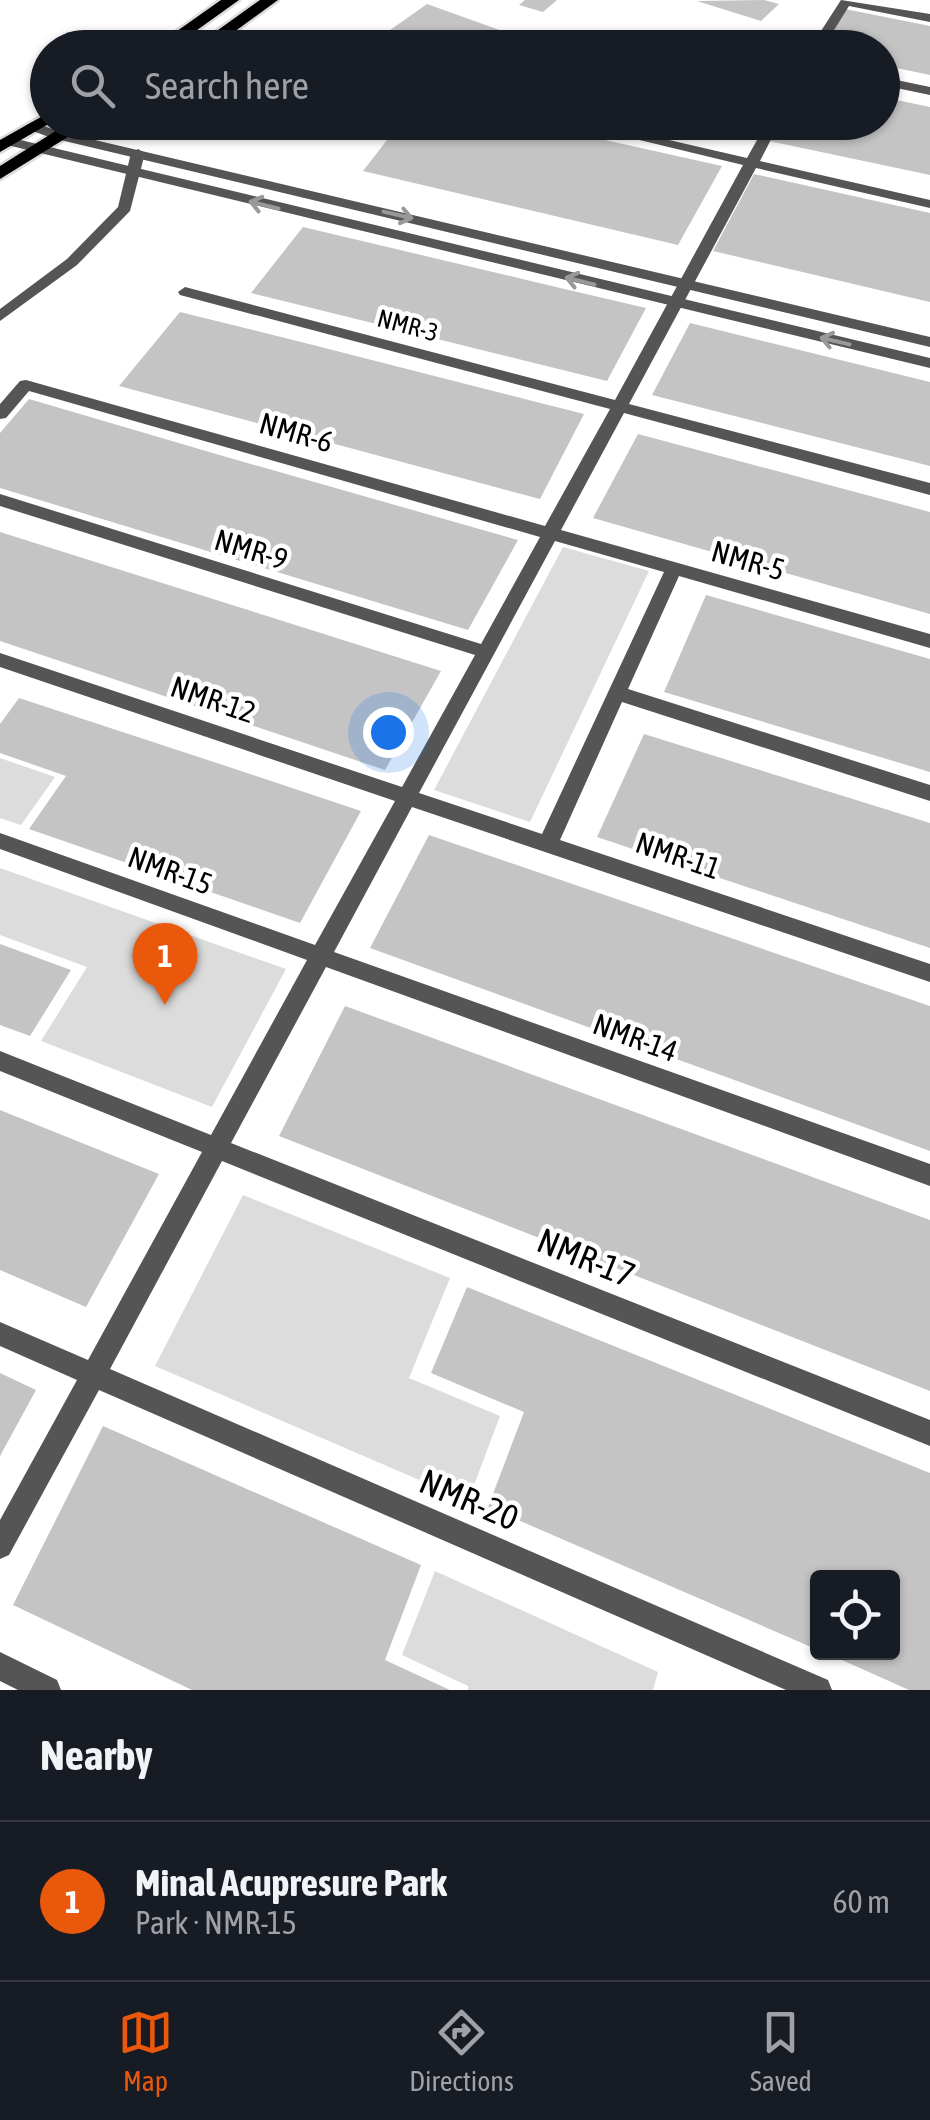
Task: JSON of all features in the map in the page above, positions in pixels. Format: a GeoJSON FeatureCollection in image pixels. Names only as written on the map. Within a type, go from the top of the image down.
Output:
{"type":"FeatureCollection","features":[{"type":"Feature","properties":{"kind":"main road"},"geometry":{"type":"LineString","coordinates":[[187,30],[231,0]]}},
{"type":"Feature","properties":{"kind":"main road"},"geometry":{"type":"LineString","coordinates":[[227,30],[270,0]]}},
{"type":"Feature","properties":{"kind":"main road"},"geometry":{"type":"LineString","coordinates":[[4,144],[30,128]]}},
{"type":"Feature","properties":{"kind":"main road"},"geometry":{"type":"LineString","coordinates":[[0,174],[49,140]]}},
{"type":"Feature","properties":{"kind":"street"},"geometry":{"type":"LineString","coordinates":[[828,30],[846,2],[930,18]]}},
{"type":"Feature","properties":{"kind":"street"},"geometry":{"type":"LineString","coordinates":[[900,85],[930,91]]}},
{"type":"Feature","properties":{"kind":"street"},"geometry":{"type":"LineString","coordinates":[[79,140],[930,342]]}},
{"type":"Feature","properties":{"kind":"street"},"geometry":{"type":"LineString","coordinates":[[649,140],[930,204]]}},
{"type":"Feature","properties":{"kind":"street"},"geometry":{"type":"LineString","coordinates":[[0,1546],[765,140]]}},
{"type":"Feature","properties":{"kind":"street"},"geometry":{"type":"LineString","coordinates":[[4,144],[930,363]]}},
{"type":"Feature","properties":{"kind":"street"},"geometry":{"type":"LineString","coordinates":[[0,316],[72,262],[126,208],[138,153]]}},
{"type":"Feature","properties":{"kind":"street","name":"NMR-3"},"geometry":{"type":"LineString","coordinates":[[184,292],[930,488]]}},
{"type":"Feature","properties":{"kind":"street","name":"NMR-6"},"geometry":{"type":"LineString","coordinates":[[0,414],[26,385],[550,533]]}},
{"type":"Feature","properties":{"kind":"street","name":"NMR-9"},"geometry":{"type":"LineString","coordinates":[[0,500],[486,652]]}},
{"type":"Feature","properties":{"kind":"street","name":"NMR-5"},"geometry":{"type":"LineString","coordinates":[[550,533],[930,641]]}},
{"type":"Feature","properties":{"kind":"street"},"geometry":{"type":"LineString","coordinates":[[548,844],[674,568]]}},
{"type":"Feature","properties":{"kind":"street","name":"NMR-12"},"geometry":{"type":"LineString","coordinates":[[0,660],[407,797]]}},
{"type":"Feature","properties":{"kind":"street"},"geometry":{"type":"LineString","coordinates":[[617,693],[930,792]]}},
{"type":"Feature","properties":{"kind":"street","name":"NMR-11"},"geometry":{"type":"LineString","coordinates":[[407,797],[930,973]]}},
{"type":"Feature","properties":{"kind":"street","name":"NMR-15"},"geometry":{"type":"LineString","coordinates":[[0,841],[320,957]]}},
{"type":"Feature","properties":{"kind":"street","name":"NMR-14"},"geometry":{"type":"LineString","coordinates":[[320,957],[930,1175]]}},
{"type":"Feature","properties":{"kind":"street","name":"NMR-17"},"geometry":{"type":"LineString","coordinates":[[0,1061],[930,1433]]}},
{"type":"Feature","properties":{"kind":"street","name":"NMR-20"},"geometry":{"type":"LineString","coordinates":[[0,1334],[818,1690]]}},
{"type":"Feature","properties":{"kind":"street"},"geometry":{"type":"LineString","coordinates":[[0,1666],[47,1690]]}},
{"type":"Feature","properties":{"kind":"shaded area"},"geometry":{"type":"Polygon","coordinates":[[[563,547],[649,571],[530,822],[434,790],[563,547]]]}},
{"type":"Feature","properties":{"kind":"shaded area"},"geometry":{"type":"Polygon","coordinates":[[[0,758],[55,777],[21,825],[0,818],[0,758]]]}},
{"type":"Feature","properties":{"kind":"shaded area"},"geometry":{"type":"Polygon","coordinates":[[[0,868],[286,969],[212,1107],[41,1041],[87,967],[0,935],[0,868]]]}},
{"type":"Feature","properties":{"kind":"shaded area"},"geometry":{"type":"Polygon","coordinates":[[[243,1195],[450,1278],[409,1378],[500,1416],[468,1501],[155,1366],[243,1195]]]}},
{"type":"Feature","properties":{"kind":"shaded area"},"geometry":{"type":"Polygon","coordinates":[[[435,1571],[658,1672],[653,1690],[468,1690],[468,1686],[402,1655],[435,1571]]]}},
{"type":"Feature","properties":{"kind":"building"},"geometry":{"type":"Polygon","coordinates":[[[525,0],[557,0],[543,12],[519,5],[525,0]]]}},
{"type":"Feature","properties":{"kind":"building"},"geometry":{"type":"Polygon","coordinates":[[[764,0],[779,4],[761,21],[697,1],[764,0]]]}},
{"type":"Feature","properties":{"kind":"building"},"geometry":{"type":"Polygon","coordinates":[[[427,4],[500,30],[390,30],[427,4]]]}},
{"type":"Feature","properties":{"kind":"building"},"geometry":{"type":"Polygon","coordinates":[[[845,9],[930,26],[930,75],[900,69],[900,30],[834,30],[845,9]]]}},
{"type":"Feature","properties":{"kind":"building"},"geometry":{"type":"Polygon","coordinates":[[[900,101],[930,107],[930,175],[769,141],[900,140],[900,101]]]}},
{"type":"Feature","properties":{"kind":"building"},"geometry":{"type":"Polygon","coordinates":[[[387,140],[605,140],[722,166],[678,245],[363,171],[387,140]]]}},
{"type":"Feature","properties":{"kind":"building"},"geometry":{"type":"Polygon","coordinates":[[[754,174],[930,213],[930,302],[713,251],[754,174]]]}},
{"type":"Feature","properties":{"kind":"building"},"geometry":{"type":"Polygon","coordinates":[[[303,227],[646,308],[607,381],[251,293],[303,227]]]}},
{"type":"Feature","properties":{"kind":"building"},"geometry":{"type":"Polygon","coordinates":[[[180,312],[584,414],[540,499],[119,386],[180,312]]]}},
{"type":"Feature","properties":{"kind":"building"},"geometry":{"type":"Polygon","coordinates":[[[690,323],[930,382],[930,466],[652,395],[690,323]]]}},
{"type":"Feature","properties":{"kind":"building"},"geometry":{"type":"Polygon","coordinates":[[[29,399],[518,540],[468,630],[0,488],[0,433],[29,399]]]}},
{"type":"Feature","properties":{"kind":"building"},"geometry":{"type":"Polygon","coordinates":[[[638,434],[930,512],[930,614],[593,518],[638,434]]]}},
{"type":"Feature","properties":{"kind":"building"},"geometry":{"type":"Polygon","coordinates":[[[0,532],[441,671],[385,770],[0,641],[0,532]]]}},
{"type":"Feature","properties":{"kind":"building"},"geometry":{"type":"Polygon","coordinates":[[[706,595],[930,659],[930,772],[664,692],[706,595]]]}},
{"type":"Feature","properties":{"kind":"building"},"geometry":{"type":"Polygon","coordinates":[[[19,698],[361,811],[300,923],[29,829],[66,776],[0,753],[0,724],[19,698]]]}},
{"type":"Feature","properties":{"kind":"building"},"geometry":{"type":"Polygon","coordinates":[[[644,734],[930,823],[930,948],[597,837],[644,734]]]}},
{"type":"Feature","properties":{"kind":"building"},"geometry":{"type":"Polygon","coordinates":[[[429,835],[930,1006],[930,1151],[370,948],[429,835]]]}},
{"type":"Feature","properties":{"kind":"building"},"geometry":{"type":"Polygon","coordinates":[[[0,944],[71,970],[30,1036],[0,1025],[0,944]]]}},
{"type":"Feature","properties":{"kind":"building"},"geometry":{"type":"Polygon","coordinates":[[[345,1006],[930,1220],[930,1391],[279,1136],[345,1006]]]}},
{"type":"Feature","properties":{"kind":"building"},"geometry":{"type":"Polygon","coordinates":[[[0,1110],[159,1174],[86,1307],[0,1270],[0,1110]]]}},
{"type":"Feature","properties":{"kind":"building"},"geometry":{"type":"Polygon","coordinates":[[[467,1287],[930,1473],[930,1690],[909,1690],[842,1660],[900,1660],[900,1570],[810,1570],[810,1647],[488,1507],[524,1412],[431,1373],[467,1287]]]}},
{"type":"Feature","properties":{"kind":"building"},"geometry":{"type":"Polygon","coordinates":[[[0,1373],[36,1390],[0,1456],[0,1373]]]}},
{"type":"Feature","properties":{"kind":"building"},"geometry":{"type":"Polygon","coordinates":[[[103,1426],[421,1565],[385,1660],[450,1690],[192,1690],[13,1605],[103,1426]]]}},
{"type":"Feature","properties":{"kind":"place","name":"Minal Acupresure Park"},"geometry":{"type":"Point","coordinates":[165,1005]}}]}
